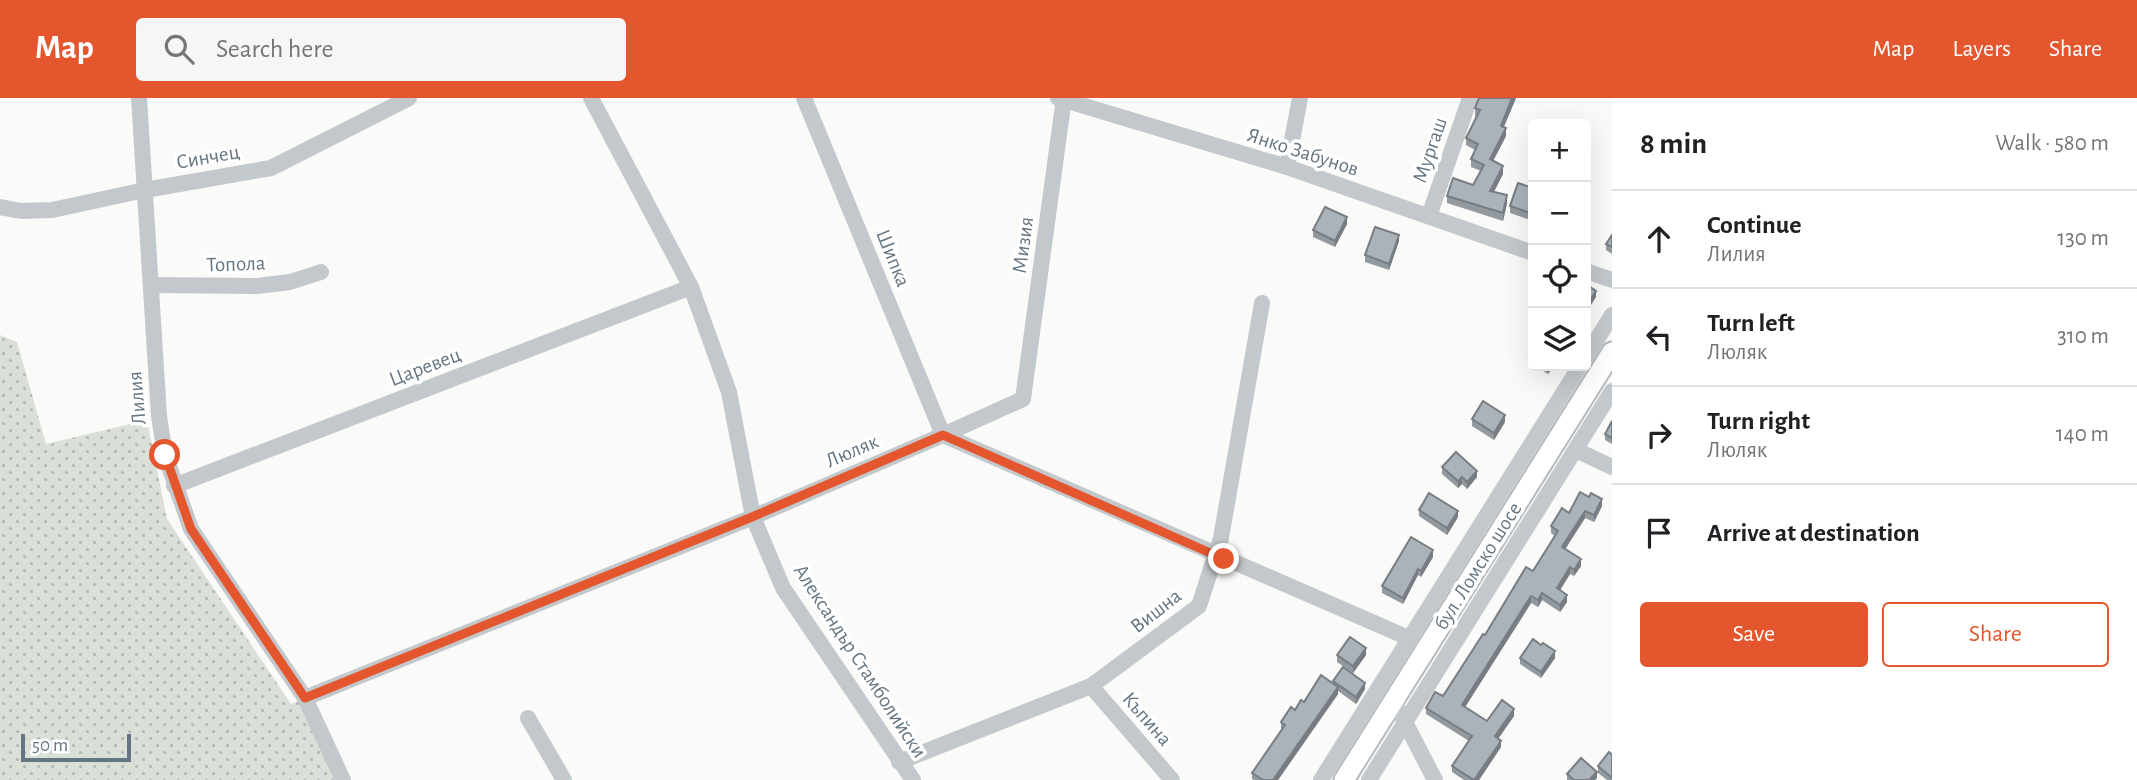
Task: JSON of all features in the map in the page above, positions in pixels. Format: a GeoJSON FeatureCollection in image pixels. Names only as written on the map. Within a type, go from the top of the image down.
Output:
{"type":"FeatureCollection","features":[{"type":"Feature","properties":{"kind":"main road","name":"бул. Ломско шосе"},"geometry":{"type":"LineString","coordinates":[[1344,780],[1372,718],[1394,701],[1612,352]]}},
{"type":"Feature","properties":{"kind":"street","name":"Лилия"},"geometry":{"type":"LineString","coordinates":[[139,98],[159,416],[165,455],[174,486],[198,542],[305,698],[342,780]]}},
{"type":"Feature","properties":{"kind":"street","name":"Синчец"},"geometry":{"type":"LineString","coordinates":[[0,207],[21,211],[52,210],[271,167],[409,98]]}},
{"type":"Feature","properties":{"kind":"street","name":"Александър Стамболийски"},"geometry":{"type":"LineString","coordinates":[[591,98],[691,287],[729,392],[752,517],[783,588],[913,780]]}},
{"type":"Feature","properties":{"kind":"street","name":"Шипка"},"geometry":{"type":"LineString","coordinates":[[804,98],[943,435]]}},
{"type":"Feature","properties":{"kind":"street"},"geometry":{"type":"LineString","coordinates":[[1287,167],[1300,98]]}},
{"type":"Feature","properties":{"kind":"street","name":"Мургаш"},"geometry":{"type":"LineString","coordinates":[[1429,216],[1470,98]]}},
{"type":"Feature","properties":{"kind":"street","name":"Янко Забунов"},"geometry":{"type":"LineString","coordinates":[[1062,99],[1287,167],[1528,251]]}},
{"type":"Feature","properties":{"kind":"street","name":"Мизия"},"geometry":{"type":"LineString","coordinates":[[1023,399],[1062,99]]}},
{"type":"Feature","properties":{"kind":"street","name":"Топола"},"geometry":{"type":"LineString","coordinates":[[151,285],[257,286],[290,282],[321,272]]}},
{"type":"Feature","properties":{"kind":"street"},"geometry":{"type":"LineString","coordinates":[[1591,273],[1612,280]]}},
{"type":"Feature","properties":{"kind":"street","name":"Царевец"},"geometry":{"type":"LineString","coordinates":[[174,486],[691,287]]}},
{"type":"Feature","properties":{"kind":"street","name":"Вишна"},"geometry":{"type":"LineString","coordinates":[[899,762],[1091,686],[1199,606],[1221,538],[1262,303]]}},
{"type":"Feature","properties":{"kind":"street"},"geometry":{"type":"LineString","coordinates":[[1591,349],[1612,315]]}},
{"type":"Feature","properties":{"kind":"street"},"geometry":{"type":"LineString","coordinates":[[1321,780],[1372,718],[1411,639],[1577,371]]}},
{"type":"Feature","properties":{"kind":"street"},"geometry":{"type":"LineString","coordinates":[[1369,780],[1612,391]]}},
{"type":"Feature","properties":{"kind":"street","name":"Люляк"},"geometry":{"type":"LineString","coordinates":[[305,698],[752,517],[1023,399]]}},
{"type":"Feature","properties":{"kind":"street"},"geometry":{"type":"LineString","coordinates":[[943,435],[1411,639]]}},
{"type":"Feature","properties":{"kind":"street"},"geometry":{"type":"LineString","coordinates":[[1576,450],[1612,467]]}},
{"type":"Feature","properties":{"kind":"street","name":"Къпина"},"geometry":{"type":"LineString","coordinates":[[1091,686],[1172,780]]}},
{"type":"Feature","properties":{"kind":"street"},"geometry":{"type":"LineString","coordinates":[[1394,701],[1435,780]]}},
{"type":"Feature","properties":{"kind":"street"},"geometry":{"type":"LineString","coordinates":[[528,718],[564,780]]}},
{"type":"Feature","properties":{"kind":"shaded area"},"geometry":{"type":"Polygon","coordinates":[[[0,335],[17,342],[46,444],[147,420],[167,519],[291,704],[305,698],[343,780],[0,780],[0,335]]]}},
{"type":"Feature","properties":{"kind":"building"},"geometry":{"type":"Polygon","coordinates":[[[1479,98],[1512,98],[1501,126],[1506,128],[1490,159],[1503,166],[1490,191],[1507,195],[1503,213],[1447,196],[1453,178],[1473,185],[1484,165],[1471,159],[1478,144],[1466,138],[1480,110],[1475,108],[1479,98]]]}},
{"type":"Feature","properties":{"kind":"building"},"geometry":{"type":"Polygon","coordinates":[[[1518,183],[1528,186],[1528,212],[1510,206],[1518,183]]]}},
{"type":"Feature","properties":{"kind":"building"},"geometry":{"type":"Polygon","coordinates":[[[1325,207],[1347,217],[1335,241],[1313,230],[1325,207]]]}},
{"type":"Feature","properties":{"kind":"building"},"geometry":{"type":"Polygon","coordinates":[[[1375,227],[1399,235],[1389,264],[1365,255],[1375,227]]]}},
{"type":"Feature","properties":{"kind":"building"},"geometry":{"type":"Polygon","coordinates":[[[1612,235],[1612,247],[1606,244],[1612,235]]]}},
{"type":"Feature","properties":{"kind":"building"},"geometry":{"type":"Polygon","coordinates":[[[1483,401],[1505,415],[1494,433],[1472,419],[1483,401]]]}},
{"type":"Feature","properties":{"kind":"building"},"geometry":{"type":"Polygon","coordinates":[[[1612,421],[1612,438],[1605,434],[1612,421]]]}},
{"type":"Feature","properties":{"kind":"building"},"geometry":{"type":"Polygon","coordinates":[[[1456,452],[1477,471],[1467,482],[1462,477],[1458,481],[1442,467],[1456,452]]]}},
{"type":"Feature","properties":{"kind":"building"},"geometry":{"type":"Polygon","coordinates":[[[1580,492],[1589,497],[1591,493],[1602,499],[1594,515],[1585,511],[1562,547],[1581,559],[1574,570],[1570,567],[1557,588],[1567,595],[1560,605],[1542,593],[1538,600],[1531,596],[1462,705],[1487,721],[1502,700],[1514,709],[1495,736],[1501,741],[1474,780],[1452,766],[1472,736],[1426,708],[1435,692],[1443,696],[1483,634],[1485,635],[1526,567],[1533,571],[1558,531],[1551,526],[1562,508],[1569,513],[1580,492]]]}},
{"type":"Feature","properties":{"kind":"building"},"geometry":{"type":"Polygon","coordinates":[[[1429,493],[1458,511],[1447,528],[1419,510],[1429,493]]]}},
{"type":"Feature","properties":{"kind":"building"},"geometry":{"type":"Polygon","coordinates":[[[1411,537],[1433,550],[1421,571],[1418,569],[1403,598],[1382,586],[1411,537]]]}},
{"type":"Feature","properties":{"kind":"building"},"geometry":{"type":"Polygon","coordinates":[[[1350,637],[1366,648],[1353,666],[1337,655],[1350,637]]]}},
{"type":"Feature","properties":{"kind":"building"},"geometry":{"type":"Polygon","coordinates":[[[1533,639],[1555,651],[1541,672],[1520,658],[1533,639]]]}},
{"type":"Feature","properties":{"kind":"building"},"geometry":{"type":"Polygon","coordinates":[[[1343,667],[1365,683],[1356,697],[1333,681],[1343,667]]]}},
{"type":"Feature","properties":{"kind":"building"},"geometry":{"type":"Polygon","coordinates":[[[1321,675],[1338,687],[1273,780],[1263,780],[1252,773],[1285,725],[1281,722],[1291,707],[1295,710],[1301,700],[1304,702],[1321,675]]]}},
{"type":"Feature","properties":{"kind":"building"},"geometry":{"type":"Polygon","coordinates":[[[1609,752],[1612,755],[1612,778],[1598,766],[1609,752]]]}},
{"type":"Feature","properties":{"kind":"building"},"geometry":{"type":"Polygon","coordinates":[[[1581,758],[1597,772],[1589,780],[1574,780],[1567,774],[1581,758]]]}},
{"type":"Feature","properties":{"kind":"route"},"geometry":{"type":"LineString","coordinates":[[165,455],[174,486],[198,542],[305,698],[752,517],[943,435],[1224,559]]}}]}
